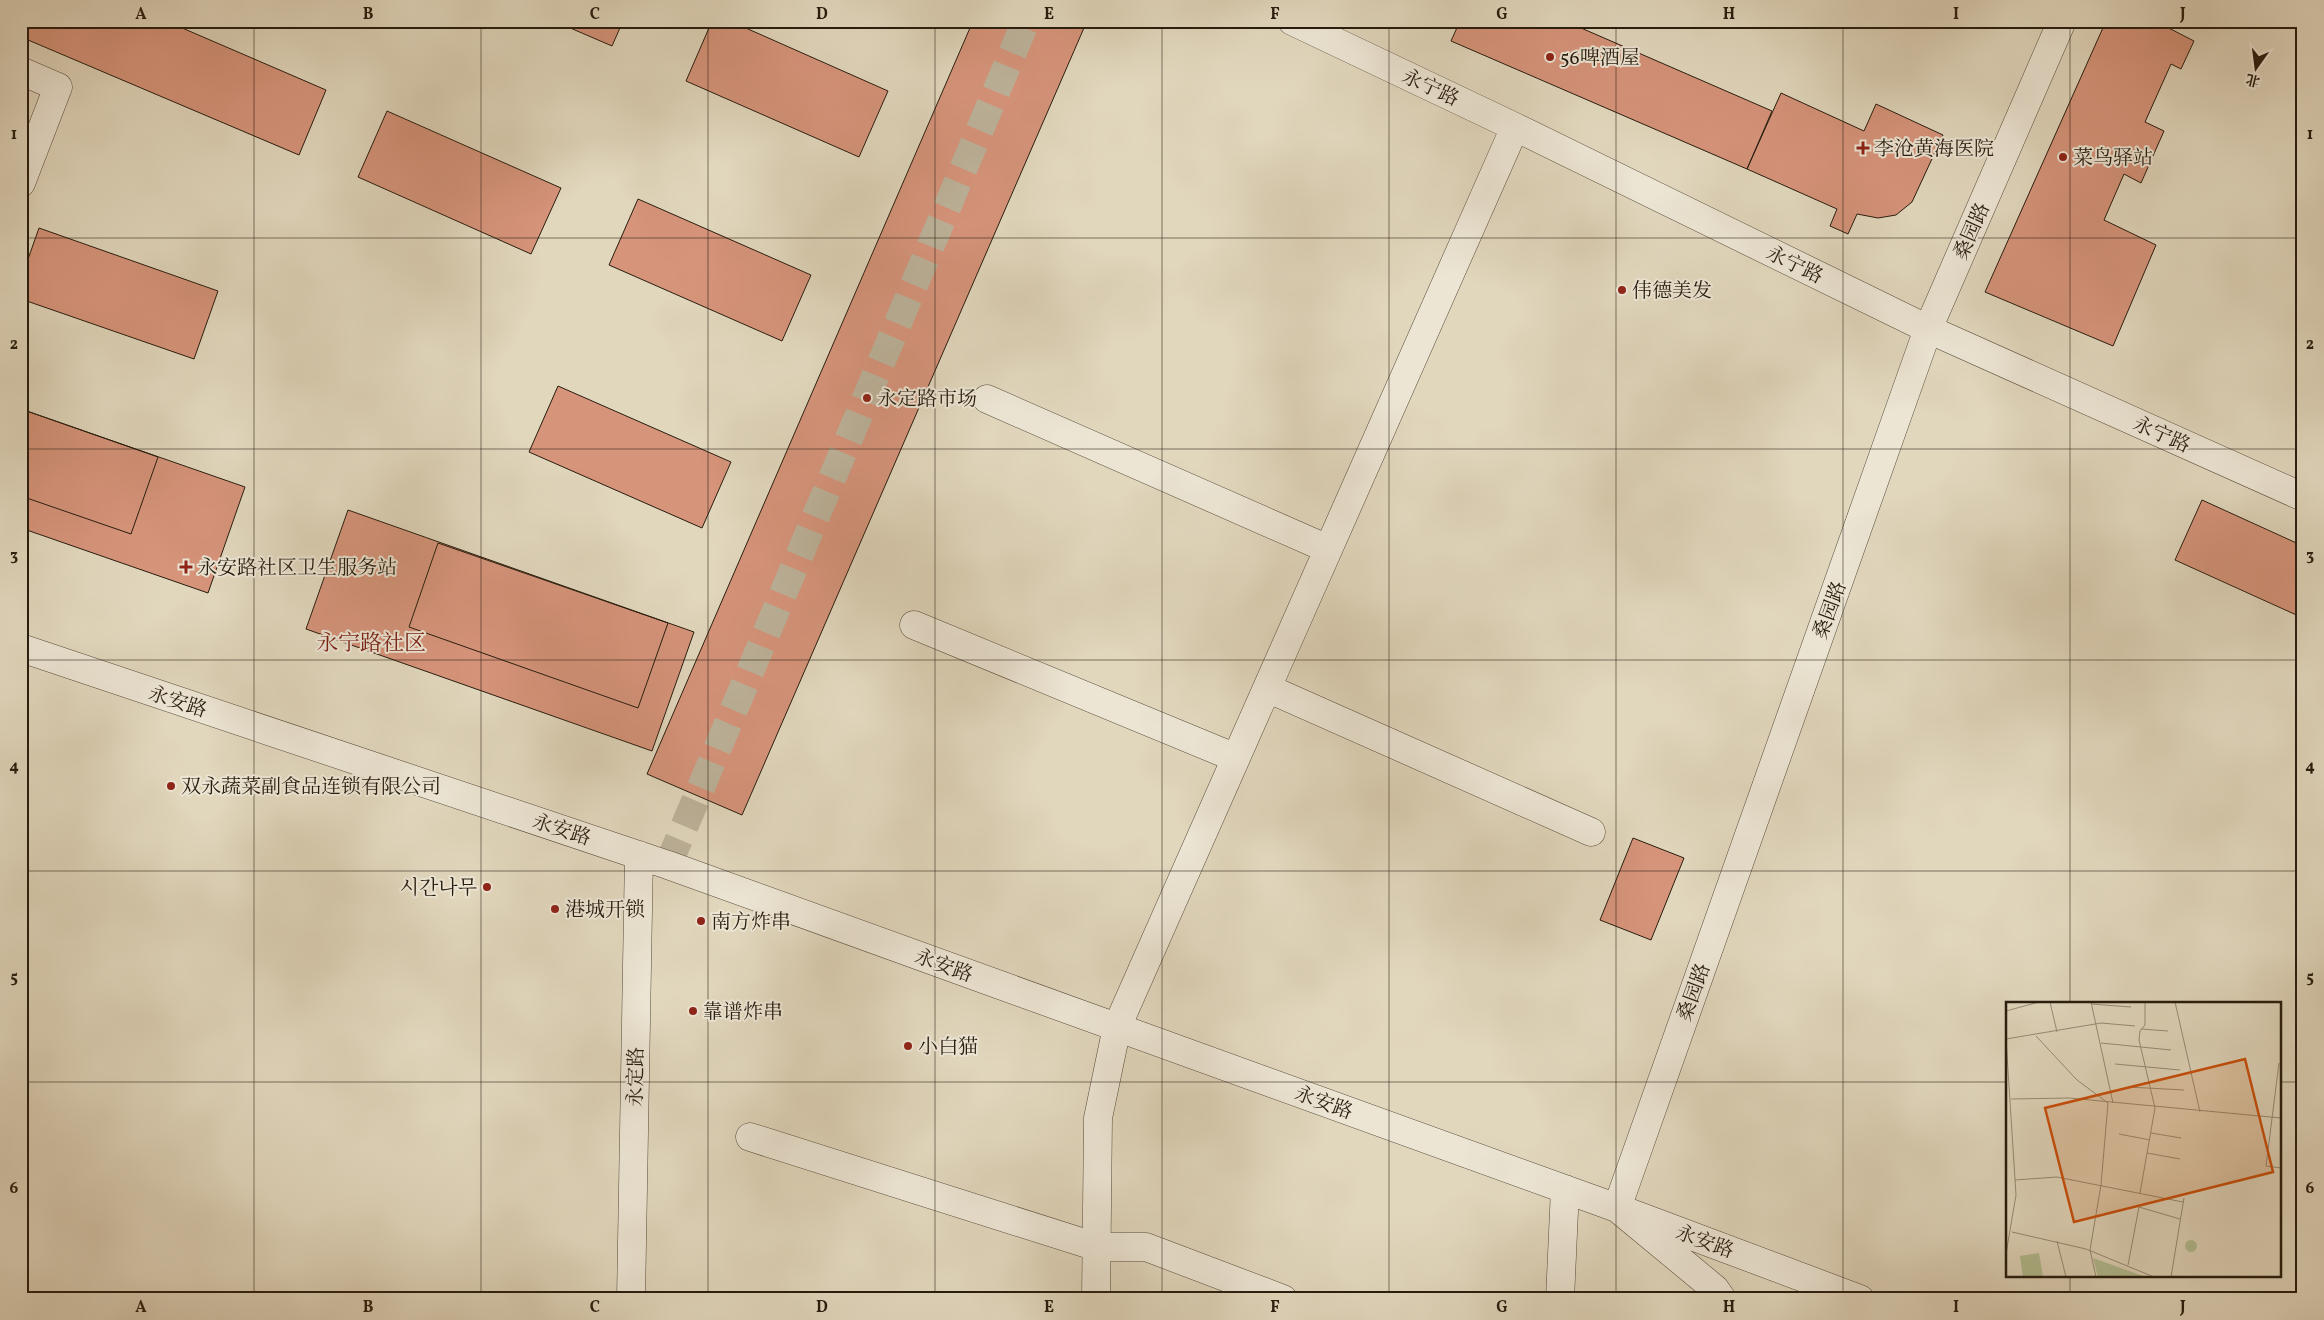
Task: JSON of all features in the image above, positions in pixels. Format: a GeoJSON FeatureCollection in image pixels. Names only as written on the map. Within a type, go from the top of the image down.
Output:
{"type":"FeatureCollection","features":[{"type":"Feature","properties":{"kind":"street","name":"永宁路"},"geometry":{"type":"LineString","coordinates":[[1292,21],[1516,127],[1928,329],[2303,498]]}},
{"type":"Feature","properties":{"kind":"street","name":"桑园路"},"geometry":{"type":"LineString","coordinates":[[1617,1208],[1928,329],[2062,21]]}},
{"type":"Feature","properties":{"kind":"street"},"geometry":{"type":"LineString","coordinates":[[21,71],[58,87],[21,183]]}},
{"type":"Feature","properties":{"kind":"street"},"geometry":{"type":"LineString","coordinates":[[1096,1299],[1098,1118],[1117,1027],[1516,127]]}},
{"type":"Feature","properties":{"kind":"street"},"geometry":{"type":"LineString","coordinates":[[987,400],[1328,549]]}},
{"type":"Feature","properties":{"kind":"street"},"geometry":{"type":"LineString","coordinates":[[914,625],[1236,758]]}},
{"type":"Feature","properties":{"kind":"street","name":"永安路"},"geometry":{"type":"LineString","coordinates":[[21,648],[639,855],[1617,1208],[1860,1299]]}},
{"type":"Feature","properties":{"kind":"street"},"geometry":{"type":"LineString","coordinates":[[1267,688],[1591,832]]}},
{"type":"Feature","properties":{"kind":"street","name":"永定路"},"geometry":{"type":"LineString","coordinates":[[631,1299],[639,855]]}},
{"type":"Feature","properties":{"kind":"street"},"geometry":{"type":"LineString","coordinates":[[750,1137],[1097,1247],[1146,1247],[1283,1299]]}},
{"type":"Feature","properties":{"kind":"street"},"geometry":{"type":"LineString","coordinates":[[1560,1299],[1565,1190]]}},
{"type":"Feature","properties":{"kind":"street"},"geometry":{"type":"LineString","coordinates":[[1617,1208],[1715,1289],[1722,1299]]}},
{"type":"Feature","properties":{"kind":"building"},"geometry":{"type":"Polygon","coordinates":[[[21,21],[166,21],[326,90],[299,155],[21,37],[21,21]]]}},
{"type":"Feature","properties":{"kind":"building"},"geometry":{"type":"Polygon","coordinates":[[[554,21],[623,21],[612,46],[554,21]]]}},
{"type":"Feature","properties":{"kind":"building"},"geometry":{"type":"Polygon","coordinates":[[[712,21],[730,21],[888,91],[859,157],[686,81],[712,21]]]}},
{"type":"Feature","properties":{"kind":"building","name":"永定路市场"},"geometry":{"type":"Polygon","coordinates":[[[973,21],[1087,21],[742,815],[647,774],[973,21]]]}},
{"type":"Feature","properties":{"kind":"building"},"geometry":{"type":"Polygon","coordinates":[[[1460,21],[1565,21],[1772,111],[1747,169],[1451,41],[1460,21]]]}},
{"type":"Feature","properties":{"kind":"building"},"geometry":{"type":"Polygon","coordinates":[[[2106,21],[2155,21],[2194,41],[2181,69],[2171,64],[2145,122],[2164,131],[2141,183],[2124,174],[2104,220],[2156,245],[2113,346],[1985,292],[2106,21]]]}},
{"type":"Feature","properties":{"kind":"building"},"geometry":{"type":"Polygon","coordinates":[[[1781,93],[1864,131],[1876,104],[1943,135],[1912,202],[1896,215],[1878,218],[1857,214],[1848,234],[1830,226],[1837,209],[1747,169],[1781,93]]]}},
{"type":"Feature","properties":{"kind":"building"},"geometry":{"type":"Polygon","coordinates":[[[387,111],[561,188],[531,254],[358,177],[387,111]]]}},
{"type":"Feature","properties":{"kind":"building"},"geometry":{"type":"Polygon","coordinates":[[[638,199],[811,275],[782,341],[609,265],[638,199]]]}},
{"type":"Feature","properties":{"kind":"building"},"geometry":{"type":"Polygon","coordinates":[[[39,228],[218,291],[194,359],[21,299],[21,279],[39,228]]]}},
{"type":"Feature","properties":{"kind":"building"},"geometry":{"type":"Polygon","coordinates":[[[558,386],[731,462],[702,528],[529,452],[558,386]]]}},
{"type":"Feature","properties":{"kind":"building"},"geometry":{"type":"Polygon","coordinates":[[[21,409],[245,487],[208,593],[21,528],[21,409]]]}},
{"type":"Feature","properties":{"kind":"building"},"geometry":{"type":"Polygon","coordinates":[[[21,409],[158,457],[131,534],[21,496],[21,409]]]}},
{"type":"Feature","properties":{"kind":"building"},"geometry":{"type":"Polygon","coordinates":[[[2202,500],[2303,546],[2303,618],[2175,560],[2202,500]]]}},
{"type":"Feature","properties":{"kind":"building"},"geometry":{"type":"Polygon","coordinates":[[[348,510],[694,632],[652,751],[306,629],[348,510]]]}},
{"type":"Feature","properties":{"kind":"building"},"geometry":{"type":"Polygon","coordinates":[[[438,543],[668,623],[638,708],[409,627],[438,543]]]}},
{"type":"Feature","properties":{"kind":"building"},"geometry":{"type":"Polygon","coordinates":[[[1633,838],[1684,858],[1651,940],[1600,920],[1633,838]]]}},
{"type":"Feature","properties":{"kind":"building"},"geometry":{"type":"Polygon","coordinates":[[[1592,1292],[1646,1299],[1592,1299],[1592,1292]]]}},
{"type":"Feature","properties":{"kind":"tunnel"},"geometry":{"type":"LineString","coordinates":[[668,865],[1026,21]]}},
{"type":"Feature","properties":{"kind":"place","name":"56啤酒屋"},"geometry":{"type":"Point","coordinates":[1550,57]}},
{"type":"Feature","properties":{"kind":"place","name":"李沧黄海医院"},"geometry":{"type":"Point","coordinates":[1863,148]}},
{"type":"Feature","properties":{"kind":"place","name":"菜鸟驿站"},"geometry":{"type":"Point","coordinates":[2063,157]}},
{"type":"Feature","properties":{"kind":"place","name":"伟德美发"},"geometry":{"type":"Point","coordinates":[1622,290]}},
{"type":"Feature","properties":{"kind":"place","name":"永定路市场"},"geometry":{"type":"Point","coordinates":[867,398]}},
{"type":"Feature","properties":{"kind":"place","name":"永安路社区卫生服务站"},"geometry":{"type":"Point","coordinates":[186,567]}},
{"type":"Feature","properties":{"kind":"place","name":"双永蔬菜副食品连锁有限公司"},"geometry":{"type":"Point","coordinates":[171,786]}},
{"type":"Feature","properties":{"kind":"place","name":"시간나무"},"geometry":{"type":"Point","coordinates":[487,887]}},
{"type":"Feature","properties":{"kind":"place","name":"港城开锁"},"geometry":{"type":"Point","coordinates":[555,909]}},
{"type":"Feature","properties":{"kind":"place","name":"南方炸串"},"geometry":{"type":"Point","coordinates":[701,921]}},
{"type":"Feature","properties":{"kind":"place","name":"靠谱炸串"},"geometry":{"type":"Point","coordinates":[693,1011]}},
{"type":"Feature","properties":{"kind":"place","name":"小白猫"},"geometry":{"type":"Point","coordinates":[908,1046]}},
{"type":"Feature","properties":{"kind":"district","name":"永宁路社区"},"geometry":{"type":"Point","coordinates":[371,642]}}]}
